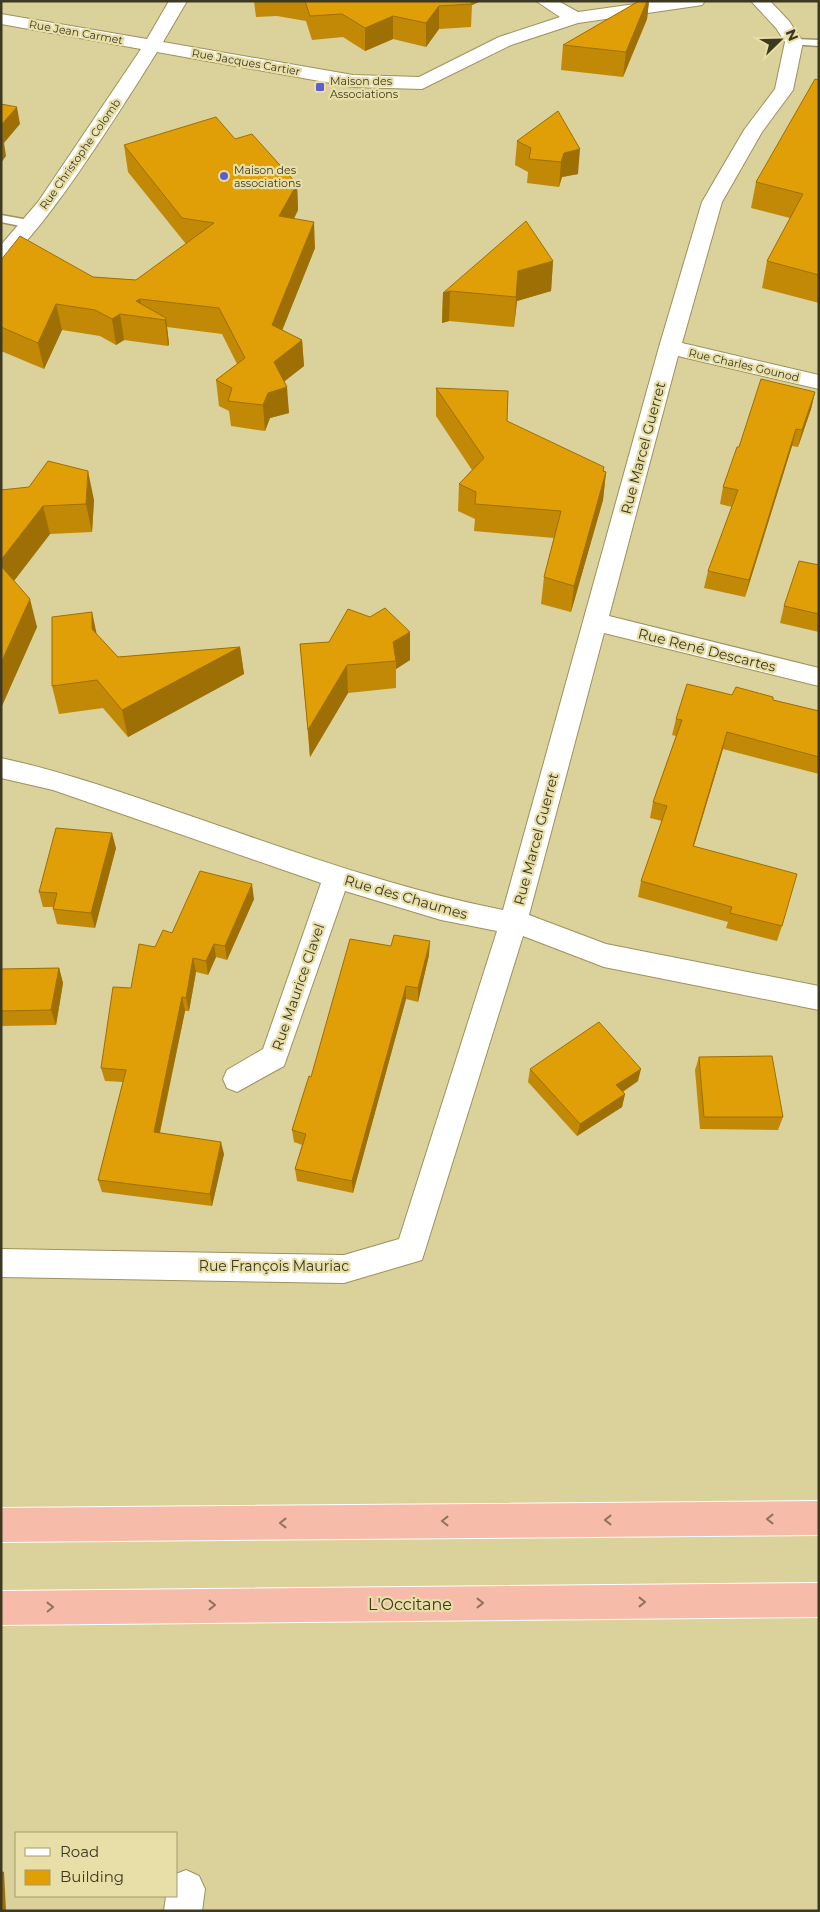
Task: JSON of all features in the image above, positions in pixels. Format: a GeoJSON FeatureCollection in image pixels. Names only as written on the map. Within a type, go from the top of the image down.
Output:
{"type":"FeatureCollection","features":[{"type":"Feature","properties":{"kind":"highway"},"geometry":{"type":"LineString","coordinates":[[1,1525],[819,1518]]}},
{"type":"Feature","properties":{"kind":"highway","name":"L'Occitane"},"geometry":{"type":"LineString","coordinates":[[1,1608],[819,1600]]}},
{"type":"Feature","properties":{"kind":"street"},"geometry":{"type":"LineString","coordinates":[[151,45],[178,1]]}},
{"type":"Feature","properties":{"kind":"street"},"geometry":{"type":"LineString","coordinates":[[545,1],[575,18],[696,1]]}},
{"type":"Feature","properties":{"kind":"street"},"geometry":{"type":"LineString","coordinates":[[760,1],[783,25],[794,42]]}},
{"type":"Feature","properties":{"kind":"street","name":"Rue Jacques Cartier"},"geometry":{"type":"LineString","coordinates":[[151,45],[353,81],[422,83],[506,41],[575,18]]}},
{"type":"Feature","properties":{"kind":"street","name":"Rue Jean Carmet"},"geometry":{"type":"LineString","coordinates":[[1,19],[151,45]]}},
{"type":"Feature","properties":{"kind":"street","name":"Rue Marcel Guerret"},"geometry":{"type":"LineString","coordinates":[[514,923],[670,347],[712,202],[753,130],[793,93],[794,42]]}},
{"type":"Feature","properties":{"kind":"street","name":"Rue Christophe Colomb"},"geometry":{"type":"LineString","coordinates":[[1,256],[14,246],[30,224],[120,96],[151,45]]}},
{"type":"Feature","properties":{"kind":"street","name":"Rue Charles Gounod"},"geometry":{"type":"LineString","coordinates":[[670,347],[819,382]]}},
{"type":"Feature","properties":{"kind":"street","name":"Rue René Descartes"},"geometry":{"type":"LineString","coordinates":[[595,622],[819,677]]}},
{"type":"Feature","properties":{"kind":"street","name":"Rue des Chaumes"},"geometry":{"type":"LineString","coordinates":[[1,768],[55,780],[336,877],[441,909],[533,927],[604,955],[819,998]]}},
{"type":"Feature","properties":{"kind":"street","name":"Rue Maurice Clavel"},"geometry":{"type":"LineString","coordinates":[[237,1079],[274,1057],[336,877]]}},
{"type":"Feature","properties":{"kind":"street","name":"Rue François Mauriac"},"geometry":{"type":"LineString","coordinates":[[1,1263],[344,1268],[411,1250],[514,923]]}},
{"type":"Feature","properties":{"kind":"lane"},"geometry":{"type":"LineString","coordinates":[[794,42],[819,43]]}},
{"type":"Feature","properties":{"kind":"lane"},"geometry":{"type":"LineString","coordinates":[[1,218],[30,224]]}},
{"type":"Feature","properties":{"kind":"building"},"geometry":{"type":"Polygon","coordinates":[[[305,1],[471,1],[472,4],[439,6],[426,23],[393,16],[365,28],[342,14],[310,16],[305,1]]]}},
{"type":"Feature","properties":{"kind":"building"},"geometry":{"type":"Polygon","coordinates":[[[639,1],[647,1],[626,52],[563,45],[639,1]]]}},
{"type":"Feature","properties":{"kind":"building"},"geometry":{"type":"Polygon","coordinates":[[[815,79],[819,80],[819,275],[767,261],[803,194],[756,182],[815,79]]]}},
{"type":"Feature","properties":{"kind":"building"},"geometry":{"type":"Polygon","coordinates":[[[1,104],[17,107],[1,125],[1,104]]]}},
{"type":"Feature","properties":{"kind":"building"},"geometry":{"type":"Polygon","coordinates":[[[558,111],[580,149],[564,153],[561,162],[529,159],[531,148],[517,141],[558,111]]]}},
{"type":"Feature","properties":{"kind":"building"},"geometry":{"type":"Polygon","coordinates":[[[216,117],[235,139],[252,134],[297,184],[279,216],[314,222],[272,325],[302,340],[274,362],[287,387],[268,393],[263,405],[228,401],[232,388],[216,380],[245,358],[219,308],[140,299],[136,301],[166,318],[165,320],[120,314],[112,319],[95,310],[56,304],[38,343],[1,327],[1,260],[20,236],[93,277],[136,280],[214,223],[182,218],[124,145],[216,117]]]}},
{"type":"Feature","properties":{"kind":"building"},"geometry":{"type":"Polygon","coordinates":[[[526,221],[553,261],[518,271],[516,297],[450,291],[443,293],[526,221]]]}},
{"type":"Feature","properties":{"kind":"building"},"geometry":{"type":"Polygon","coordinates":[[[761,379],[815,392],[802,430],[796,429],[749,580],[708,571],[738,490],[723,487],[737,447],[739,447],[761,379]]]}},
{"type":"Feature","properties":{"kind":"building"},"geometry":{"type":"Polygon","coordinates":[[[436,388],[508,391],[507,421],[604,467],[603,471],[606,472],[574,586],[544,577],[561,511],[475,504],[476,492],[459,484],[484,458],[436,388]]]}},
{"type":"Feature","properties":{"kind":"building"},"geometry":{"type":"Polygon","coordinates":[[[48,461],[88,471],[86,504],[43,506],[1,560],[1,490],[29,487],[48,461]]]}},
{"type":"Feature","properties":{"kind":"building"},"geometry":{"type":"Polygon","coordinates":[[[799,561],[819,565],[819,614],[784,606],[799,561]]]}},
{"type":"Feature","properties":{"kind":"building"},"geometry":{"type":"Polygon","coordinates":[[[1,566],[30,599],[1,663],[1,566]]]}},
{"type":"Feature","properties":{"kind":"building"},"geometry":{"type":"Polygon","coordinates":[[[385,608],[410,632],[393,642],[396,661],[347,665],[308,730],[300,644],[329,642],[348,609],[370,617],[385,608]]]}},
{"type":"Feature","properties":{"kind":"building"},"geometry":{"type":"Polygon","coordinates":[[[92,612],[92,629],[118,657],[240,647],[122,710],[97,680],[52,686],[52,617],[92,612]]]}},
{"type":"Feature","properties":{"kind":"building"},"geometry":{"type":"Polygon","coordinates":[[[687,684],[732,695],[736,687],[773,697],[773,700],[819,711],[819,757],[727,732],[693,846],[797,874],[782,926],[730,913],[732,907],[641,881],[667,806],[653,802],[682,720],[676,719],[687,684]]]}},
{"type":"Feature","properties":{"kind":"building"},"geometry":{"type":"Polygon","coordinates":[[[56,828],[112,833],[91,913],[53,909],[57,893],[39,892],[56,828]]]}},
{"type":"Feature","properties":{"kind":"building"},"geometry":{"type":"Polygon","coordinates":[[[200,871],[252,884],[225,946],[214,944],[206,961],[193,958],[186,998],[182,997],[154,1132],[221,1142],[210,1194],[98,1180],[126,1070],[101,1068],[113,987],[131,988],[139,944],[155,947],[163,930],[172,933],[200,871]]]}},
{"type":"Feature","properties":{"kind":"building"},"geometry":{"type":"Polygon","coordinates":[[[394,935],[430,941],[418,988],[406,986],[352,1181],[295,1169],[306,1134],[292,1130],[309,1076],[311,1077],[350,939],[391,946],[394,935]]]}},
{"type":"Feature","properties":{"kind":"building"},"geometry":{"type":"Polygon","coordinates":[[[59,968],[51,1010],[1,1011],[1,969],[59,968]]]}},
{"type":"Feature","properties":{"kind":"building"},"geometry":{"type":"Polygon","coordinates":[[[599,1022],[641,1069],[616,1085],[625,1094],[580,1124],[530,1069],[599,1022]]]}},
{"type":"Feature","properties":{"kind":"building"},"geometry":{"type":"Polygon","coordinates":[[[772,1056],[783,1117],[704,1117],[699,1057],[772,1056]]]}},
{"type":"Feature","properties":{"kind":"place","name":"Maison des Associations"},"geometry":{"type":"Point","coordinates":[320,87]}},
{"type":"Feature","properties":{"kind":"place","name":"Maison des associations"},"geometry":{"type":"Point","coordinates":[224,176]}}]}
